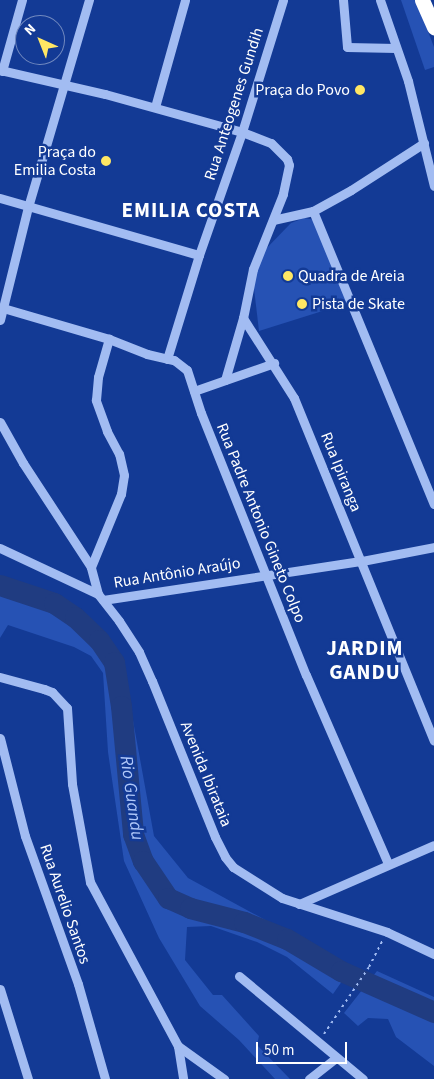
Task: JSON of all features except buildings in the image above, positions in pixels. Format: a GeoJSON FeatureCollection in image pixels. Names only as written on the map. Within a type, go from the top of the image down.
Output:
{"type":"FeatureCollection","features":[{"type":"Feature","properties":{"kind":"highway"},"geometry":{"type":"LineString","coordinates":[[422,0],[434,27]]}},
{"type":"Feature","properties":{"kind":"street"},"geometry":{"type":"LineString","coordinates":[[22,0],[1,71],[155,107],[242,132],[271,143],[287,159],[289,165],[283,194],[253,269],[243,318],[225,380]]}},
{"type":"Feature","properties":{"kind":"street"},"geometry":{"type":"LineString","coordinates":[[0,320],[28,207],[89,0]]}},
{"type":"Feature","properties":{"kind":"street"},"geometry":{"type":"LineString","coordinates":[[155,107],[185,0]]}},
{"type":"Feature","properties":{"kind":"street","name":"Rua Anteogenes Gundih"},"geometry":{"type":"LineString","coordinates":[[167,359],[199,255],[242,132],[283,0]]}},
{"type":"Feature","properties":{"kind":"street"},"geometry":{"type":"LineString","coordinates":[[343,0],[347,47],[396,48]]}},
{"type":"Feature","properties":{"kind":"street"},"geometry":{"type":"LineString","coordinates":[[380,0],[424,143],[434,186]]}},
{"type":"Feature","properties":{"kind":"street"},"geometry":{"type":"LineString","coordinates":[[272,220],[314,211],[351,190],[424,143]]}},
{"type":"Feature","properties":{"kind":"street"},"geometry":{"type":"LineString","coordinates":[[0,198],[199,255]]}},
{"type":"Feature","properties":{"kind":"street"},"geometry":{"type":"LineString","coordinates":[[314,211],[434,504]]}},
{"type":"Feature","properties":{"kind":"street","name":"Rua Padre Antonio Gineto Colpo"},"geometry":{"type":"LineString","coordinates":[[3,308],[109,339],[147,354],[167,359],[184,367],[306,675],[388,864]]}},
{"type":"Feature","properties":{"kind":"street","name":"Rua Ipiranga"},"geometry":{"type":"LineString","coordinates":[[243,318],[274,363],[294,398],[362,560],[416,702],[434,741]]}},
{"type":"Feature","properties":{"kind":"street"},"geometry":{"type":"LineString","coordinates":[[91,567],[121,494],[124,476],[119,454],[107,431],[96,400],[98,377],[109,339]]}},
{"type":"Feature","properties":{"kind":"street"},"geometry":{"type":"LineString","coordinates":[[194,391],[274,363]]}},
{"type":"Feature","properties":{"kind":"street"},"geometry":{"type":"LineString","coordinates":[[0,422],[23,463],[91,567],[100,597]]}},
{"type":"Feature","properties":{"kind":"street","name":"Rua Antônio Araújo"},"geometry":{"type":"LineString","coordinates":[[100,597],[362,560],[434,547]]}},
{"type":"Feature","properties":{"kind":"street"},"geometry":{"type":"LineString","coordinates":[[0,548],[100,597]]}},
{"type":"Feature","properties":{"kind":"street","name":"Avenida Ibirataia"},"geometry":{"type":"LineString","coordinates":[[100,597],[139,652],[225,857],[233,867],[262,887],[299,904],[386,932],[434,954]]}},
{"type":"Feature","properties":{"kind":"street"},"geometry":{"type":"LineString","coordinates":[[0,677],[52,692],[67,708],[72,784],[90,882],[178,1046],[183,1079]]}},
{"type":"Feature","properties":{"kind":"street","name":"Rua Aurelio Santos"},"geometry":{"type":"LineString","coordinates":[[0,738],[25,836],[78,984],[105,1079]]}},
{"type":"Feature","properties":{"kind":"street"},"geometry":{"type":"LineString","coordinates":[[299,904],[434,845]]}},
{"type":"Feature","properties":{"kind":"street"},"geometry":{"type":"LineString","coordinates":[[240,976],[363,1079]]}},
{"type":"Feature","properties":{"kind":"street"},"geometry":{"type":"LineString","coordinates":[[0,989],[28,1079]]}},
{"type":"Feature","properties":{"kind":"street"},"geometry":{"type":"LineString","coordinates":[[178,1046],[224,1079]]}},
{"type":"Feature","properties":{"kind":"street"},"geometry":{"type":"LineString","coordinates":[[309,1079],[336,1058]]}},
{"type":"Feature","properties":{"kind":"path"},"geometry":{"type":"LineString","coordinates":[[318,1042],[369,967],[386,932]]}},
{"type":"Feature","properties":{"kind":"shaded area"},"geometry":{"type":"Polygon","coordinates":[[[401,0],[416,0],[434,47],[434,67],[425,70],[401,0]]]}},
{"type":"Feature","properties":{"kind":"shaded area"},"geometry":{"type":"Polygon","coordinates":[[[304,218],[316,220],[348,303],[259,331],[253,280],[260,255],[291,223],[304,218]]]}},
{"type":"Feature","properties":{"kind":"shaded area"},"geometry":{"type":"Polygon","coordinates":[[[0,580],[64,602],[90,621],[122,660],[154,836],[188,878],[352,967],[333,994],[287,957],[257,942],[211,926],[187,927],[185,960],[213,995],[222,995],[259,1036],[257,1045],[290,1079],[275,1079],[239,1040],[200,1006],[159,938],[124,861],[108,752],[103,673],[91,656],[74,647],[8,625],[0,638],[0,580]]]}},
{"type":"Feature","properties":{"kind":"shaded area"},"geometry":{"type":"Polygon","coordinates":[[[377,971],[434,997],[434,1066],[396,1037],[388,1019],[368,1018],[358,1026],[344,1013],[377,971]]]}},
{"type":"Feature","properties":{"kind":"waterway","name":"Rio Guandu"},"geometry":{"type":"LineString","coordinates":[[0,585],[54,603],[75,617],[99,640],[114,662],[121,706],[133,834],[143,861],[168,898],[190,908],[244,922],[287,939],[341,971],[434,1012]]}},
{"type":"Feature","properties":{"kind":"place","name":"Praça do Povo"},"geometry":{"type":"Point","coordinates":[360,90]}},
{"type":"Feature","properties":{"kind":"place","name":"Praça do Emilia Costa"},"geometry":{"type":"Point","coordinates":[106,161]}},
{"type":"Feature","properties":{"kind":"place","name":"Quadra de Areia"},"geometry":{"type":"Point","coordinates":[288,276]}},
{"type":"Feature","properties":{"kind":"place","name":"Pista de Skate"},"geometry":{"type":"Point","coordinates":[302,304]}},
{"type":"Feature","properties":{"kind":"district","name":"EMILIA COSTA"},"geometry":{"type":"Point","coordinates":[191,210]}},
{"type":"Feature","properties":{"kind":"district","name":"JARDIM GANDU"},"geometry":{"type":"Point","coordinates":[365,660]}}]}
